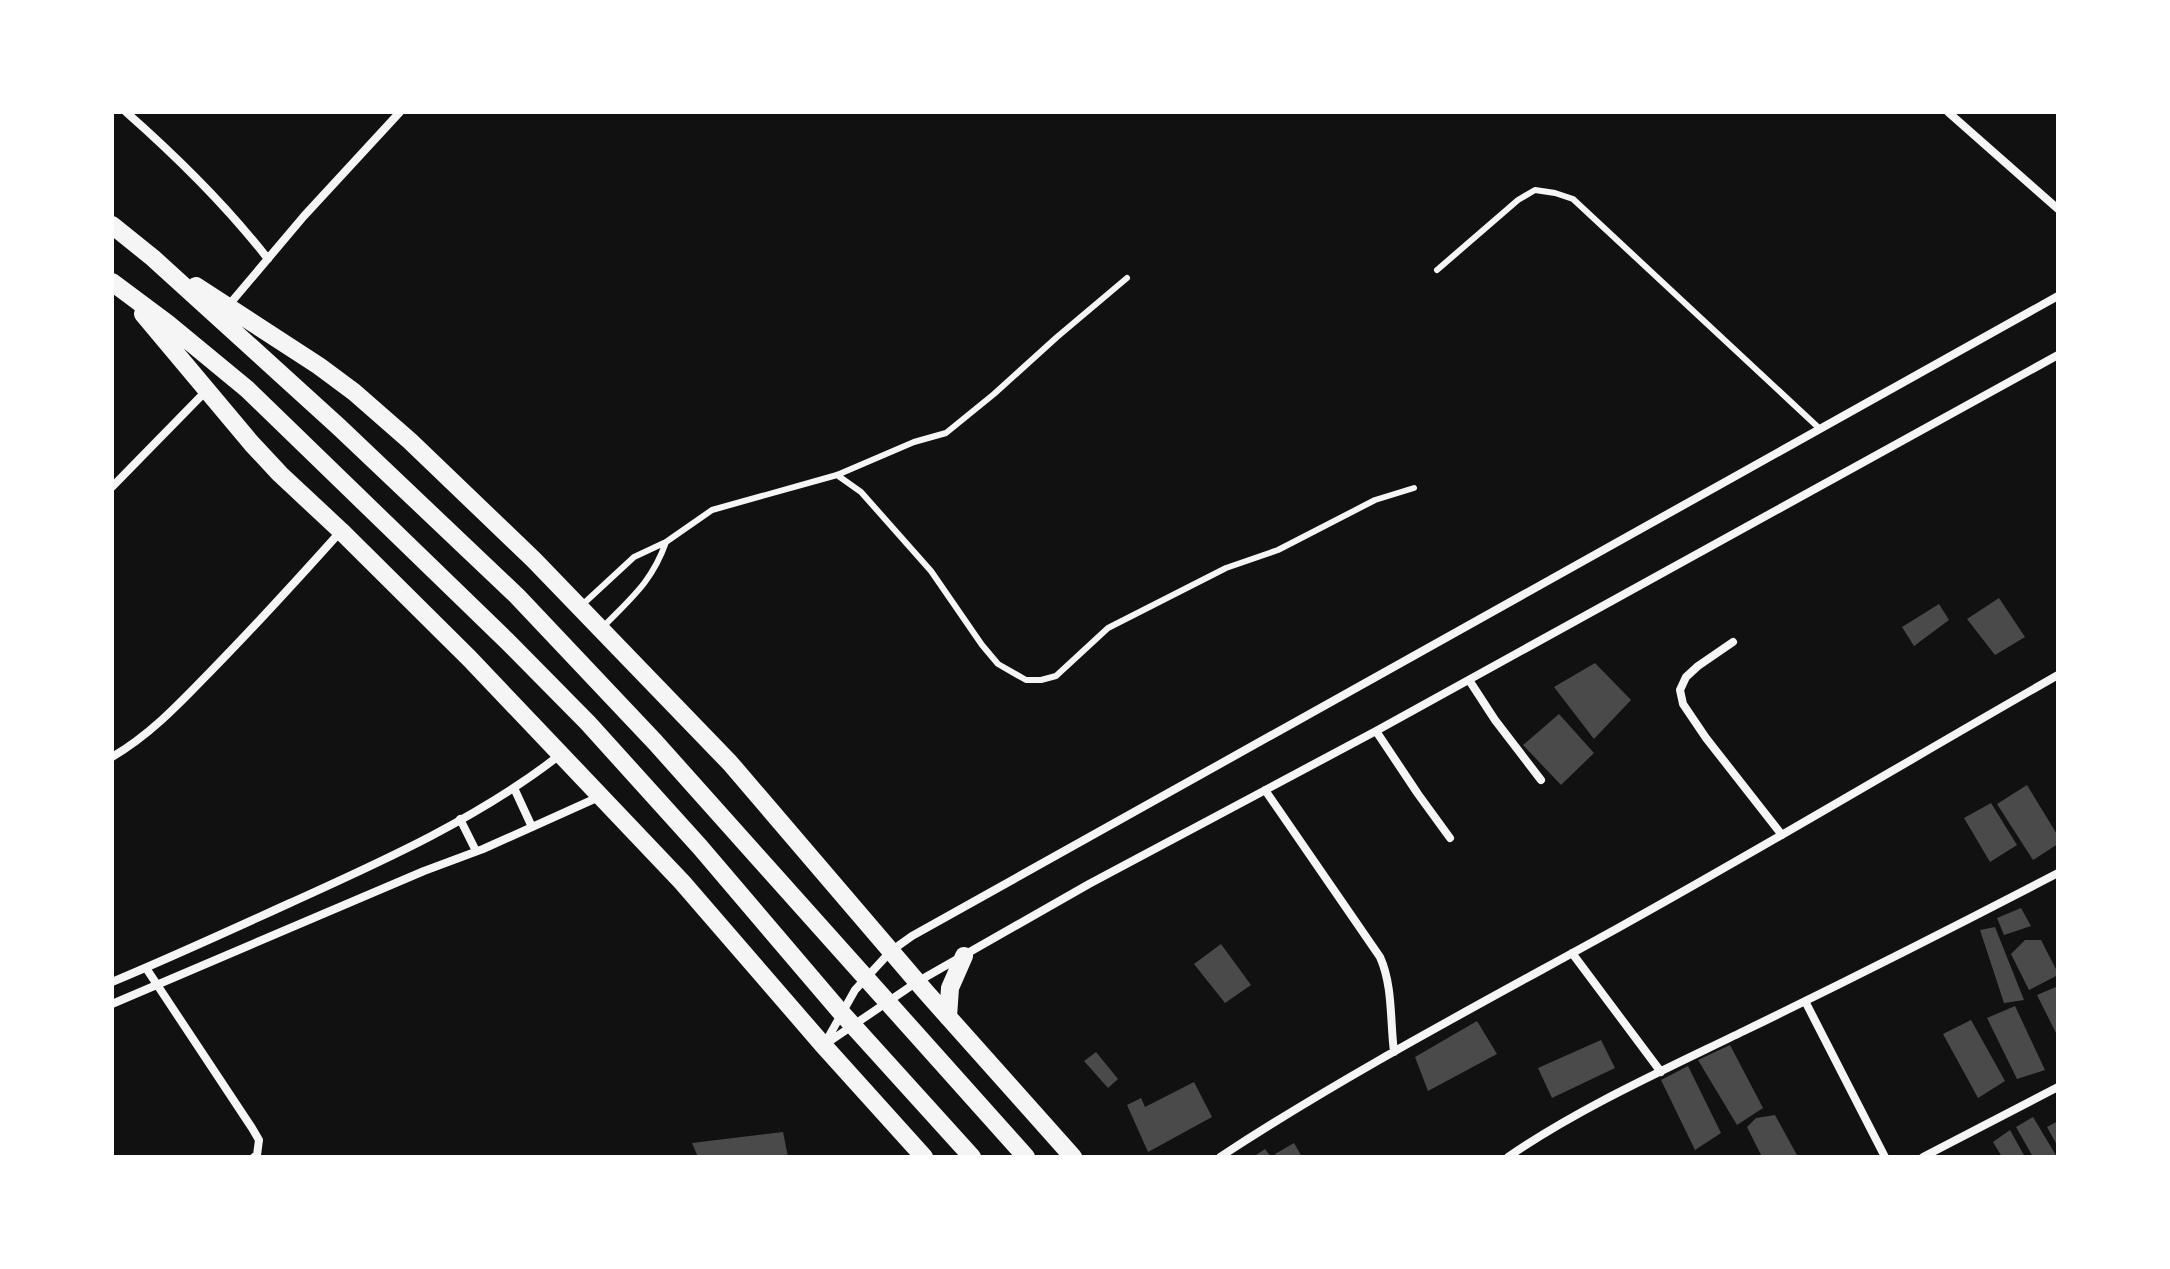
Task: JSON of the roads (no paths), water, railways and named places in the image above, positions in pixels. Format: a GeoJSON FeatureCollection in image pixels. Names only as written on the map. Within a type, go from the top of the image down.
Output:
{"type":"FeatureCollection","features":[{"type":"Feature","properties":{"kind":"highway"},"geometry":{"type":"LineString","coordinates":[[112,225],[153,258],[339,427],[517,596],[655,742],[1026,1157]]}},
{"type":"Feature","properties":{"kind":"highway"},"geometry":{"type":"LineString","coordinates":[[153,258],[354,392],[410,441],[580,607],[730,763],[917,982],[1073,1157]]}},
{"type":"Feature","properties":{"kind":"highway"},"geometry":{"type":"LineString","coordinates":[[118,286],[280,474],[470,659],[682,882],[924,1157]]}},
{"type":"Feature","properties":{"kind":"highway"},"geometry":{"type":"LineString","coordinates":[[118,286],[247,389],[588,723],[972,1157]]}},
{"type":"Feature","properties":{"kind":"highway"},"geometry":{"type":"LineString","coordinates":[[948,1017],[950,988],[964,956]]}},
{"type":"Feature","properties":{"kind":"street"},"geometry":{"type":"LineString","coordinates":[[126,112],[188,169],[241,224],[268,259]]}},
{"type":"Feature","properties":{"kind":"street"},"geometry":{"type":"LineString","coordinates":[[228,307],[304,216],[400,112]]}},
{"type":"Feature","properties":{"kind":"street"},"geometry":{"type":"LineString","coordinates":[[1948,112],[2058,209]]}},
{"type":"Feature","properties":{"kind":"street"},"geometry":{"type":"LineString","coordinates":[[823,1045],[855,990],[891,951],[912,936],[2058,296]]}},
{"type":"Feature","properties":{"kind":"street"},"geometry":{"type":"LineString","coordinates":[[823,1045],[917,982],[1089,884],[1376,731],[2058,355]]}},
{"type":"Feature","properties":{"kind":"street"},"geometry":{"type":"LineString","coordinates":[[112,487],[206,391]]}},
{"type":"Feature","properties":{"kind":"street"},"geometry":{"type":"LineString","coordinates":[[112,757],[134,744],[176,707],[341,531]]}},
{"type":"Feature","properties":{"kind":"street"},"geometry":{"type":"LineString","coordinates":[[1733,642],[1686,677],[1680,690],[1683,704],[1782,835]]}},
{"type":"Feature","properties":{"kind":"street"},"geometry":{"type":"LineString","coordinates":[[1220,1157],[1394,1052],[1782,835],[2058,675]]}},
{"type":"Feature","properties":{"kind":"street"},"geometry":{"type":"LineString","coordinates":[[1469,680],[1541,780]]}},
{"type":"Feature","properties":{"kind":"street"},"geometry":{"type":"LineString","coordinates":[[1376,731],[1450,838]]}},
{"type":"Feature","properties":{"kind":"street"},"geometry":{"type":"LineString","coordinates":[[112,982],[369,868],[514,788],[562,753]]}},
{"type":"Feature","properties":{"kind":"street"},"geometry":{"type":"LineString","coordinates":[[514,788],[532,827]]}},
{"type":"Feature","properties":{"kind":"street"},"geometry":{"type":"LineString","coordinates":[[1265,790],[1380,957],[1389,989],[1394,1052]]}},
{"type":"Feature","properties":{"kind":"street"},"geometry":{"type":"LineString","coordinates":[[112,1004],[601,796]]}},
{"type":"Feature","properties":{"kind":"street"},"geometry":{"type":"LineString","coordinates":[[460,819],[476,851]]}},
{"type":"Feature","properties":{"kind":"street"},"geometry":{"type":"LineString","coordinates":[[1508,1157],[1534,1139],[1661,1072],[2058,873]]}},
{"type":"Feature","properties":{"kind":"street"},"geometry":{"type":"LineString","coordinates":[[1572,953],[1661,1072]]}},
{"type":"Feature","properties":{"kind":"street"},"geometry":{"type":"LineString","coordinates":[[146,968],[259,1140],[254,1157]]}},
{"type":"Feature","properties":{"kind":"street"},"geometry":{"type":"LineString","coordinates":[[1805,1001],[1885,1157]]}},
{"type":"Feature","properties":{"kind":"street"},"geometry":{"type":"LineString","coordinates":[[1923,1157],[2058,1087]]}},
{"type":"Feature","properties":{"kind":"lane"},"geometry":{"type":"LineString","coordinates":[[1437,270],[1518,200],[1535,190],[1573,199],[1820,429]]}},
{"type":"Feature","properties":{"kind":"lane"},"geometry":{"type":"LineString","coordinates":[[580,607],[634,557],[666,542],[712,510],[837,475],[914,442],[946,433],[1127,278]]}},
{"type":"Feature","properties":{"kind":"lane"},"geometry":{"type":"LineString","coordinates":[[837,475],[861,492],[931,571],[998,664],[1026,680],[1056,676],[1108,628],[1226,568],[1278,550],[1375,500],[1414,488]]}},
{"type":"Feature","properties":{"kind":"lane"},"geometry":{"type":"LineString","coordinates":[[601,628],[646,583],[658,564],[666,542]]}}]}
